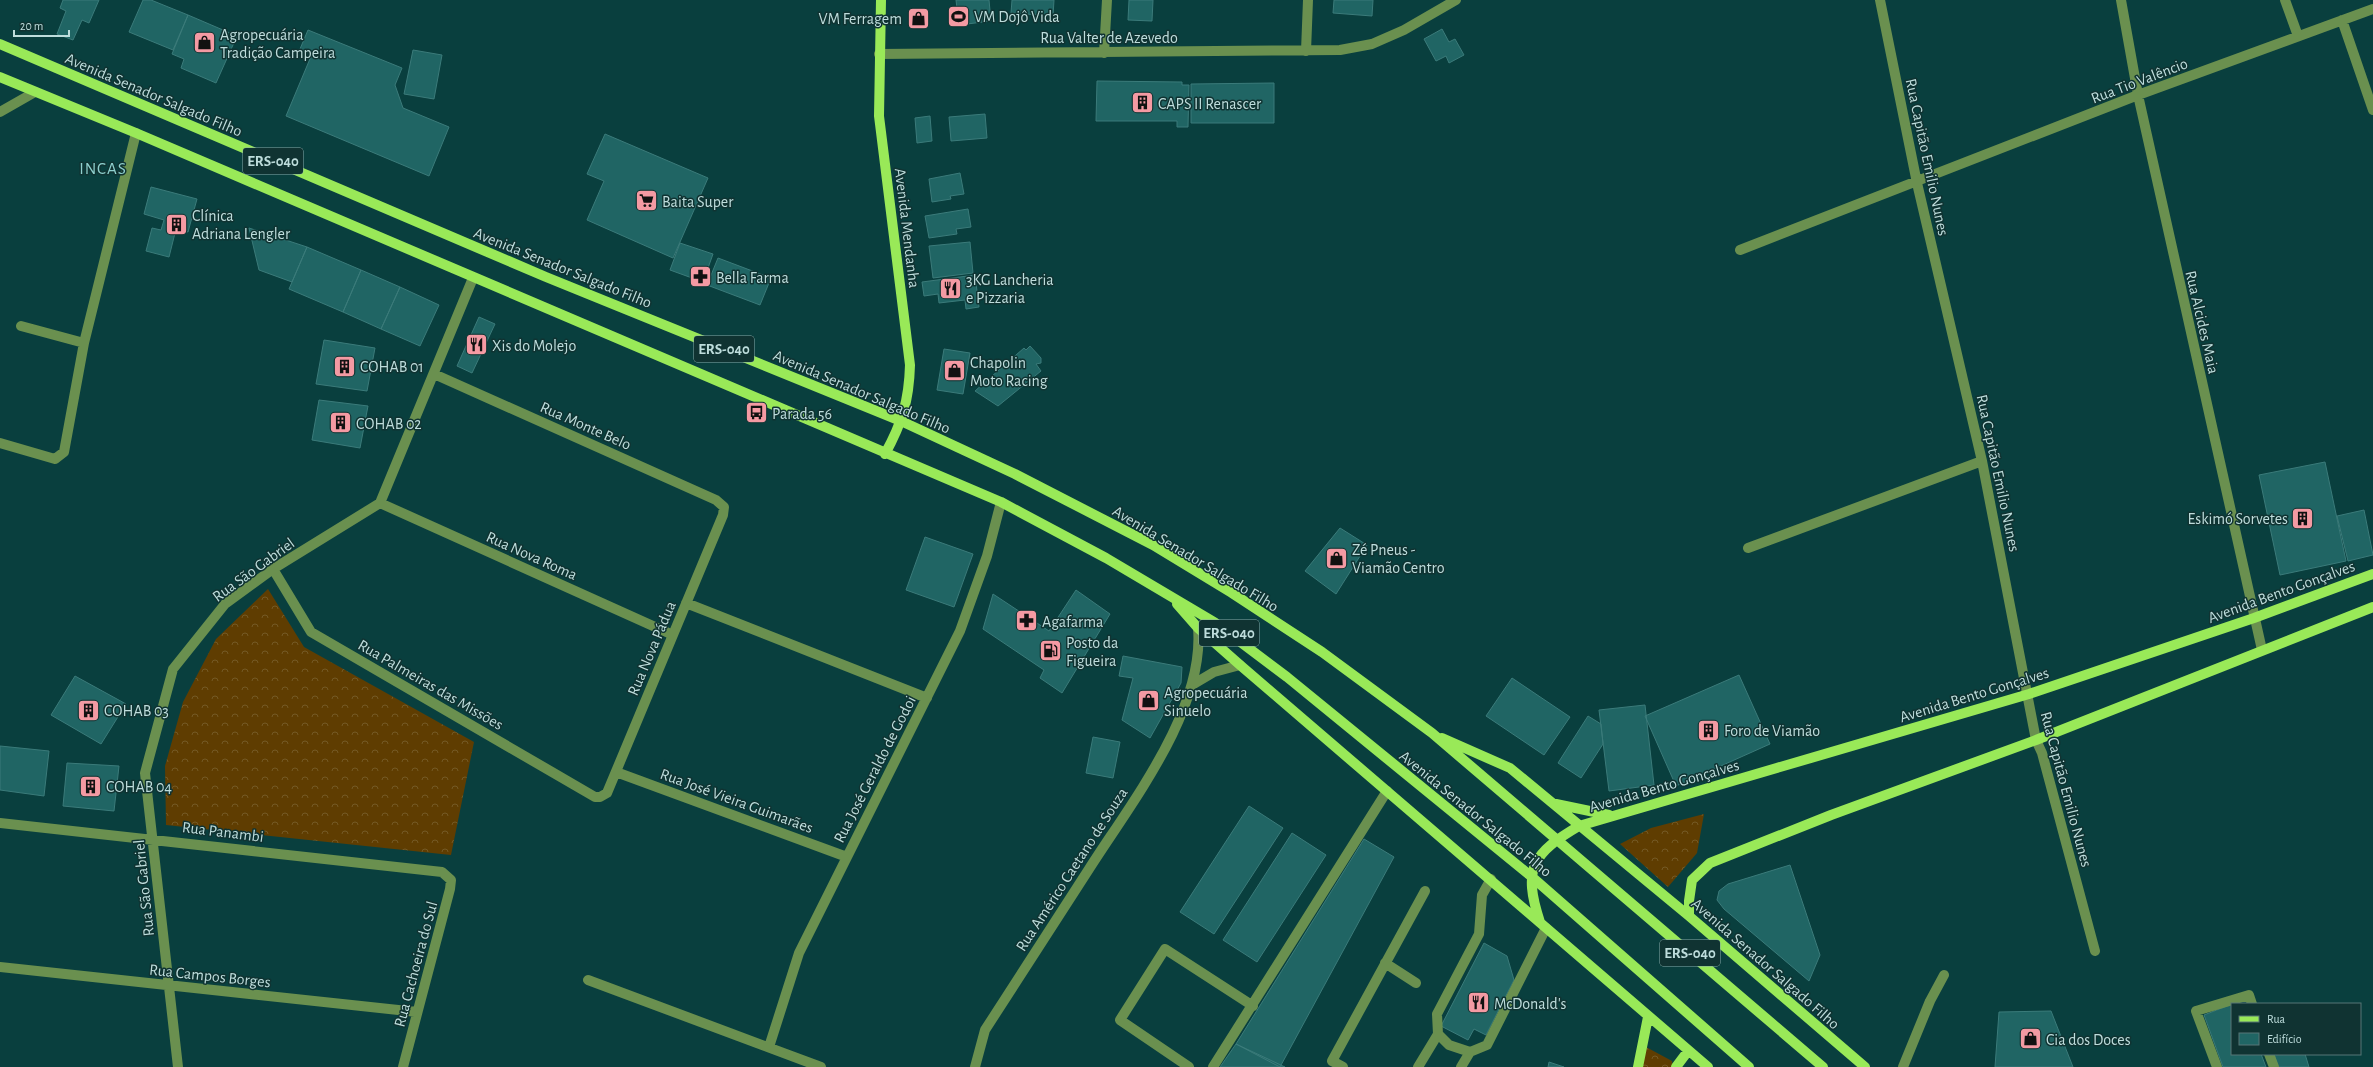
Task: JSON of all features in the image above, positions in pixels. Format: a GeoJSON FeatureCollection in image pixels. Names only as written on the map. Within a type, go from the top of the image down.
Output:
{"type":"FeatureCollection","features":[{"type":"Feature","properties":{"kind":"main road","name":"Avenida Mendanha"},"geometry":{"type":"LineString","coordinates":[[881,0],[879,116],[910,365],[909,393],[901,421],[884,454]]}},
{"type":"Feature","properties":{"kind":"main road","name":"Avenida Senador Salgado Filho"},"geometry":{"type":"LineString","coordinates":[[0,44],[532,271],[901,421],[1016,474],[1153,545],[1232,593],[1322,652],[1432,733],[1823,1067]]}},
{"type":"Feature","properties":{"kind":"main road","name":"Avenida Senador Salgado Filho"},"geometry":{"type":"LineString","coordinates":[[0,77],[136,133],[884,454],[1001,502],[1106,558],[1214,622],[1287,677],[1532,877],[1749,1067]]}},
{"type":"Feature","properties":{"kind":"main road","name":"Avenida Bento Gonçalves"},"geometry":{"type":"LineString","coordinates":[[1532,877],[1539,855],[1556,839],[1579,826],[2029,694],[2254,618],[2373,574]]}},
{"type":"Feature","properties":{"kind":"main road","name":"Avenida Senador Salgado Filho"},"geometry":{"type":"LineString","coordinates":[[1171,597],[1198,628],[1240,665],[1387,792],[1491,879],[1648,1017],[1708,1067]]}},
{"type":"Feature","properties":{"kind":"main road"},"geometry":{"type":"LineString","coordinates":[[1689,916],[1689,900],[1692,880],[1710,863],[1831,815],[2036,740],[2373,607]]}},
{"type":"Feature","properties":{"kind":"main road","name":"Avenida Senador Salgado Filho"},"geometry":{"type":"LineString","coordinates":[[1432,733],[1510,768],[1689,916],[1864,1067]]}},
{"type":"Feature","properties":{"kind":"main road"},"geometry":{"type":"LineString","coordinates":[[1552,803],[1584,812],[1615,816]]}},
{"type":"Feature","properties":{"kind":"main road"},"geometry":{"type":"LineString","coordinates":[[1532,877],[1534,904],[1543,925]]}},
{"type":"Feature","properties":{"kind":"main road"},"geometry":{"type":"LineString","coordinates":[[1638,1067],[1648,1017]]}},
{"type":"Feature","properties":{"kind":"main road"},"geometry":{"type":"LineString","coordinates":[[1676,1067],[1688,1051]]}},
{"type":"Feature","properties":{"kind":"street"},"geometry":{"type":"LineString","coordinates":[[1104,53],[1107,0]]}},
{"type":"Feature","properties":{"kind":"street"},"geometry":{"type":"LineString","coordinates":[[1306,51],[1308,0]]}},
{"type":"Feature","properties":{"kind":"street","name":"Rua Valter de Azevedo"},"geometry":{"type":"LineString","coordinates":[[879,54],[1340,50],[1378,42],[1404,30],[1456,0]]}},
{"type":"Feature","properties":{"kind":"street","name":"Rua Capitão Emilio Nunes"},"geometry":{"type":"LineString","coordinates":[[1880,0],[1917,183],[1982,461],[2029,694],[2036,740],[2042,753],[2095,951]]}},
{"type":"Feature","properties":{"kind":"street","name":"Rua Alcides Maia"},"geometry":{"type":"LineString","coordinates":[[2121,0],[2138,95],[2262,650]]}},
{"type":"Feature","properties":{"kind":"street"},"geometry":{"type":"LineString","coordinates":[[2285,0],[2298,36]]}},
{"type":"Feature","properties":{"kind":"street","name":"Rua Tio Valêncio"},"geometry":{"type":"LineString","coordinates":[[1740,250],[1917,183],[2138,95],[2373,9]]}},
{"type":"Feature","properties":{"kind":"street"},"geometry":{"type":"LineString","coordinates":[[2342,20],[2373,110]]}},
{"type":"Feature","properties":{"kind":"street"},"geometry":{"type":"LineString","coordinates":[[0,112],[35,92]]}},
{"type":"Feature","properties":{"kind":"street"},"geometry":{"type":"LineString","coordinates":[[0,443],[55,459],[64,452],[84,343],[136,133]]}},
{"type":"Feature","properties":{"kind":"street"},"geometry":{"type":"LineString","coordinates":[[380,503],[473,278]]}},
{"type":"Feature","properties":{"kind":"street"},"geometry":{"type":"LineString","coordinates":[[21,326],[84,343]]}},
{"type":"Feature","properties":{"kind":"street","name":"Rua Monte Belo"},"geometry":{"type":"LineString","coordinates":[[434,374],[716,500],[724,507]]}},
{"type":"Feature","properties":{"kind":"street"},"geometry":{"type":"LineString","coordinates":[[1748,548],[1982,461]]}},
{"type":"Feature","properties":{"kind":"street","name":"Rua José Geraldo de Godoi"},"geometry":{"type":"LineString","coordinates":[[769,1047],[799,953],[960,631],[986,556],[1001,502]]}},
{"type":"Feature","properties":{"kind":"street","name":"Rua São Gabriel"},"geometry":{"type":"LineString","coordinates":[[178,1067],[145,773],[173,669],[225,604],[273,569],[380,503]]}},
{"type":"Feature","properties":{"kind":"street","name":"Rua Nova Roma"},"geometry":{"type":"LineString","coordinates":[[380,503],[672,635]]}},
{"type":"Feature","properties":{"kind":"street","name":"Rua Nova Pádua"},"geometry":{"type":"LineString","coordinates":[[600,797],[607,793],[616,772],[723,515],[724,507]]}},
{"type":"Feature","properties":{"kind":"street","name":"Rua Palmeiras das Missões"},"geometry":{"type":"LineString","coordinates":[[273,569],[311,632],[595,797],[600,797]]}},
{"type":"Feature","properties":{"kind":"street"},"geometry":{"type":"LineString","coordinates":[[686,603],[927,698]]}},
{"type":"Feature","properties":{"kind":"street","name":"Rua Américo Caetano de Souza"},"geometry":{"type":"LineString","coordinates":[[975,1067],[985,1030],[1164,752],[1192,685],[1199,656],[1198,628]]}},
{"type":"Feature","properties":{"kind":"street"},"geometry":{"type":"LineString","coordinates":[[1192,685],[1214,672],[1240,665]]}},
{"type":"Feature","properties":{"kind":"street","name":"Rua José Vieira Guimarães"},"geometry":{"type":"LineString","coordinates":[[616,772],[847,857]]}},
{"type":"Feature","properties":{"kind":"street"},"geometry":{"type":"LineString","coordinates":[[1213,1067],[1387,792]]}},
{"type":"Feature","properties":{"kind":"street","name":"Rua Panambi"},"geometry":{"type":"LineString","coordinates":[[0,823],[153,838],[442,872]]}},
{"type":"Feature","properties":{"kind":"street","name":"Rua Cachoeira do Sul"},"geometry":{"type":"LineString","coordinates":[[404,1067],[450,889],[451,880],[442,872]]}},
{"type":"Feature","properties":{"kind":"street"},"geometry":{"type":"LineString","coordinates":[[1418,1067],[1438,1034],[1437,1014],[1479,934],[1482,895],[1491,879]]}},
{"type":"Feature","properties":{"kind":"street"},"geometry":{"type":"LineString","coordinates":[[1343,1067],[1332,1061],[1426,891]]}},
{"type":"Feature","properties":{"kind":"street"},"geometry":{"type":"LineString","coordinates":[[1461,1067],[1470,1052],[1487,1045],[1543,925]]}},
{"type":"Feature","properties":{"kind":"street"},"geometry":{"type":"LineString","coordinates":[[1189,1067],[1120,1020],[1165,949],[1253,1006]]}},
{"type":"Feature","properties":{"kind":"street"},"geometry":{"type":"LineString","coordinates":[[1386,963],[1416,983]]}},
{"type":"Feature","properties":{"kind":"street","name":"Rua Campos Borges"},"geometry":{"type":"LineString","coordinates":[[0,968],[417,1012]]}},
{"type":"Feature","properties":{"kind":"street"},"geometry":{"type":"LineString","coordinates":[[1903,1067],[1930,1001],[1944,975]]}},
{"type":"Feature","properties":{"kind":"street"},"geometry":{"type":"LineString","coordinates":[[588,980],[821,1067]]}},
{"type":"Feature","properties":{"kind":"street"},"geometry":{"type":"LineString","coordinates":[[2217,1067],[2196,1011],[2249,995],[2252,1003]]}},
{"type":"Feature","properties":{"kind":"street"},"geometry":{"type":"LineString","coordinates":[[1438,1034],[1449,1045],[1470,1052]]}},
{"type":"Feature","properties":{"kind":"street"},"geometry":{"type":"LineString","coordinates":[[2269,1055],[2274,1067]]}},
{"type":"Feature","properties":{"kind":"green space"},"geometry":{"type":"Polygon","coordinates":[[[268,589],[304,647],[474,742],[451,855],[166,825],[165,766],[183,702],[216,639],[268,589]]]}},
{"type":"Feature","properties":{"kind":"green space"},"geometry":{"type":"Polygon","coordinates":[[[1704,814],[1697,853],[1668,887],[1620,844],[1651,828],[1704,814]]]}},
{"type":"Feature","properties":{"kind":"green space"},"geometry":{"type":"Polygon","coordinates":[[[1646,1047],[1672,1061],[1673,1067],[1641,1067],[1646,1047]]]}},
{"type":"Feature","properties":{"kind":"building"},"geometry":{"type":"Polygon","coordinates":[[[63,0],[99,0],[89,23],[82,20],[73,40],[57,34],[66,11],[60,8],[63,0]]]}},
{"type":"Feature","properties":{"kind":"building"},"geometry":{"type":"Polygon","coordinates":[[[143,0],[151,0],[188,15],[173,50],[129,32],[143,0]]]}},
{"type":"Feature","properties":{"kind":"building"},"geometry":{"type":"Polygon","coordinates":[[[956,0],[989,0],[991,21],[959,25],[956,0]]]}},
{"type":"Feature","properties":{"kind":"building"},"geometry":{"type":"Polygon","coordinates":[[[1012,0],[1054,0],[1053,16],[1011,13],[1012,0]]]}},
{"type":"Feature","properties":{"kind":"building"},"geometry":{"type":"Polygon","coordinates":[[[1129,0],[1153,0],[1152,21],[1128,20],[1129,0]]]}},
{"type":"Feature","properties":{"kind":"building"},"geometry":{"type":"Polygon","coordinates":[[[1334,0],[1373,0],[1372,16],[1333,13],[1334,0]]]}},
{"type":"Feature","properties":{"kind":"building","name":"Agropecuária Tradição Campeira"},"geometry":{"type":"Polygon","coordinates":[[[188,15],[237,36],[216,83],[181,68],[184,59],[172,54],[188,15]]]}},
{"type":"Feature","properties":{"kind":"building"},"geometry":{"type":"Polygon","coordinates":[[[1442,29],[1449,42],[1455,39],[1464,55],[1449,63],[1446,56],[1436,61],[1424,39],[1442,29]]]}},
{"type":"Feature","properties":{"kind":"building"},"geometry":{"type":"Polygon","coordinates":[[[308,30],[402,68],[395,85],[403,108],[449,127],[429,176],[286,116],[312,54],[300,49],[308,30]]]}},
{"type":"Feature","properties":{"kind":"building"},"geometry":{"type":"Polygon","coordinates":[[[413,50],[442,55],[434,99],[404,94],[413,50]]]}},
{"type":"Feature","properties":{"kind":"building","name":"CAPS II Renascer"},"geometry":{"type":"Polygon","coordinates":[[[1097,81],[1182,82],[1182,85],[1189,85],[1188,127],[1177,127],[1177,121],[1096,121],[1097,81]]]}},
{"type":"Feature","properties":{"kind":"building"},"geometry":{"type":"Polygon","coordinates":[[[1274,83],[1274,123],[1191,123],[1191,84],[1274,83]]]}},
{"type":"Feature","properties":{"kind":"building"},"geometry":{"type":"Polygon","coordinates":[[[985,114],[987,138],[951,141],[949,117],[985,114]]]}},
{"type":"Feature","properties":{"kind":"building"},"geometry":{"type":"Polygon","coordinates":[[[930,116],[932,141],[917,143],[915,118],[930,116]]]}},
{"type":"Feature","properties":{"kind":"building","name":"Baita Super"},"geometry":{"type":"Polygon","coordinates":[[[605,134],[708,178],[673,258],[587,220],[604,181],[587,174],[605,134]]]}},
{"type":"Feature","properties":{"kind":"building"},"geometry":{"type":"Polygon","coordinates":[[[960,173],[964,194],[950,196],[951,199],[932,202],[929,179],[960,173]]]}},
{"type":"Feature","properties":{"kind":"building","name":"Clínica Adriana Lengler"},"geometry":{"type":"Polygon","coordinates":[[[151,187],[197,199],[188,232],[176,229],[169,257],[146,251],[152,228],[161,230],[164,220],[144,214],[151,187]]]}},
{"type":"Feature","properties":{"kind":"building"},"geometry":{"type":"Polygon","coordinates":[[[968,209],[971,227],[956,229],[957,234],[929,238],[925,216],[968,209]]]}},
{"type":"Feature","properties":{"kind":"building"},"geometry":{"type":"Polygon","coordinates":[[[249,228],[307,247],[292,282],[259,270],[249,228]]]}},
{"type":"Feature","properties":{"kind":"building"},"geometry":{"type":"Polygon","coordinates":[[[970,242],[973,273],[933,278],[929,246],[970,242]]]}},
{"type":"Feature","properties":{"kind":"building"},"geometry":{"type":"Polygon","coordinates":[[[680,243],[713,254],[703,282],[670,270],[680,243]]]}},
{"type":"Feature","properties":{"kind":"building"},"geometry":{"type":"Polygon","coordinates":[[[307,247],[361,270],[343,312],[289,289],[307,247]]]}},
{"type":"Feature","properties":{"kind":"building"},"geometry":{"type":"Polygon","coordinates":[[[718,258],[771,278],[760,305],[707,285],[718,258]]]}},
{"type":"Feature","properties":{"kind":"building"},"geometry":{"type":"Polygon","coordinates":[[[361,270],[400,287],[381,329],[343,312],[361,270]]]}},
{"type":"Feature","properties":{"kind":"building","name":"3KG Lancheria e Pizzaria"},"geometry":{"type":"Polygon","coordinates":[[[975,275],[979,307],[966,309],[965,300],[939,303],[938,294],[924,296],[922,282],[975,275]]]}},
{"type":"Feature","properties":{"kind":"building"},"geometry":{"type":"Polygon","coordinates":[[[400,287],[439,305],[420,346],[381,329],[400,287]]]}},
{"type":"Feature","properties":{"kind":"building","name":"Xis do Molejo"},"geometry":{"type":"Polygon","coordinates":[[[479,317],[495,324],[472,373],[457,366],[479,317]]]}},
{"type":"Feature","properties":{"kind":"building","name":"COHAB 01"},"geometry":{"type":"Polygon","coordinates":[[[324,340],[375,348],[367,391],[316,384],[324,340]]]}},
{"type":"Feature","properties":{"kind":"building"},"geometry":{"type":"Polygon","coordinates":[[[1030,346],[1041,358],[1041,363],[1036,364],[1041,371],[998,406],[975,391],[1024,348],[1026,350],[1030,346]]]}},
{"type":"Feature","properties":{"kind":"building","name":"Chapolin Moto Racing"},"geometry":{"type":"Polygon","coordinates":[[[944,349],[970,353],[963,394],[937,390],[944,349]]]}},
{"type":"Feature","properties":{"kind":"building","name":"COHAB 02"},"geometry":{"type":"Polygon","coordinates":[[[319,400],[368,406],[360,448],[312,440],[319,400]]]}},
{"type":"Feature","properties":{"kind":"building","name":"Eskimó Sorvetes"},"geometry":{"type":"Polygon","coordinates":[[[2325,462],[2346,561],[2280,575],[2259,475],[2325,462]]]}},
{"type":"Feature","properties":{"kind":"building"},"geometry":{"type":"Polygon","coordinates":[[[2364,510],[2373,555],[2348,561],[2337,516],[2364,510]]]}},
{"type":"Feature","properties":{"kind":"building","name":"Zé Pneus - Viamão Centro"},"geometry":{"type":"Polygon","coordinates":[[[1340,528],[1367,545],[1336,594],[1305,571],[1340,528]]]}},
{"type":"Feature","properties":{"kind":"building"},"geometry":{"type":"Polygon","coordinates":[[[925,537],[973,554],[954,607],[906,590],[925,537]]]}},
{"type":"Feature","properties":{"kind":"building","name":"Posto da Figueira"},"geometry":{"type":"Polygon","coordinates":[[[1076,590],[1110,614],[1062,693],[1040,678],[1044,670],[983,629],[993,594],[1049,631],[1076,590]]]}},
{"type":"Feature","properties":{"kind":"building","name":"Agropecuária Sinuelo"},"geometry":{"type":"Polygon","coordinates":[[[1123,656],[1182,667],[1181,683],[1150,738],[1122,720],[1133,678],[1119,676],[1123,656]]]}},
{"type":"Feature","properties":{"kind":"building","name":"Foro de Viamão"},"geometry":{"type":"Polygon","coordinates":[[[1739,675],[1770,744],[1676,786],[1645,716],[1739,675]]]}},
{"type":"Feature","properties":{"kind":"building","name":"COHAB 03"},"geometry":{"type":"Polygon","coordinates":[[[75,676],[126,704],[101,744],[51,715],[75,676]]]}},
{"type":"Feature","properties":{"kind":"building"},"geometry":{"type":"Polygon","coordinates":[[[1512,678],[1570,717],[1544,755],[1486,716],[1512,678]]]}},
{"type":"Feature","properties":{"kind":"building"},"geometry":{"type":"Polygon","coordinates":[[[1645,705],[1654,785],[1609,791],[1599,710],[1645,705]]]}},
{"type":"Feature","properties":{"kind":"building"},"geometry":{"type":"Polygon","coordinates":[[[1588,716],[1601,724],[1603,744],[1581,778],[1558,763],[1588,716]]]}},
{"type":"Feature","properties":{"kind":"building"},"geometry":{"type":"Polygon","coordinates":[[[1093,737],[1120,742],[1113,778],[1086,773],[1093,737]]]}},
{"type":"Feature","properties":{"kind":"building"},"geometry":{"type":"Polygon","coordinates":[[[0,746],[49,751],[44,796],[0,790],[0,746]]]}},
{"type":"Feature","properties":{"kind":"building","name":"COHAB 04"},"geometry":{"type":"Polygon","coordinates":[[[67,763],[119,766],[114,811],[63,806],[67,763]]]}},
{"type":"Feature","properties":{"kind":"building"},"geometry":{"type":"Polygon","coordinates":[[[1249,806],[1283,828],[1214,934],[1180,912],[1249,806]]]}},
{"type":"Feature","properties":{"kind":"building"},"geometry":{"type":"Polygon","coordinates":[[[1292,833],[1326,855],[1257,962],[1223,940],[1292,833]]]}},
{"type":"Feature","properties":{"kind":"building"},"geometry":{"type":"Polygon","coordinates":[[[1364,839],[1394,857],[1280,1067],[1236,1044],[1364,839]]]}},
{"type":"Feature","properties":{"kind":"building"},"geometry":{"type":"Polygon","coordinates":[[[1790,865],[1820,955],[1809,981],[1724,909],[1717,900],[1719,891],[1728,884],[1790,865]]]}},
{"type":"Feature","properties":{"kind":"building","name":"McDonald's"},"geometry":{"type":"Polygon","coordinates":[[[1484,943],[1507,956],[1514,980],[1486,1035],[1474,1029],[1468,1040],[1441,1026],[1484,943]]]}},
{"type":"Feature","properties":{"kind":"building"},"geometry":{"type":"Polygon","coordinates":[[[2231,1004],[2231,1055],[2261,1055],[2266,1067],[2223,1067],[2204,1015],[2231,1004]]]}},
{"type":"Feature","properties":{"kind":"building","name":"Cia dos Doces"},"geometry":{"type":"Polygon","coordinates":[[[2051,1011],[2073,1067],[1995,1067],[1999,1012],[2051,1011]]]}},
{"type":"Feature","properties":{"kind":"building"},"geometry":{"type":"Polygon","coordinates":[[[1236,1044],[1285,1067],[1220,1067],[1236,1044]]]}},
{"type":"Feature","properties":{"kind":"building"},"geometry":{"type":"Polygon","coordinates":[[[2274,1055],[2305,1055],[2309,1067],[2278,1067],[2274,1055]]]}},
{"type":"Feature","properties":{"kind":"building"},"geometry":{"type":"Polygon","coordinates":[[[1549,1062],[1564,1067],[1548,1067],[1549,1062]]]}},
{"type":"Feature","properties":{"kind":"place","name":"VM Dojô Vida"},"geometry":{"type":"Point","coordinates":[959,16]}},
{"type":"Feature","properties":{"kind":"place","name":"VM Ferragem"},"geometry":{"type":"Point","coordinates":[918,18]}},
{"type":"Feature","properties":{"kind":"place","name":"Agropecuária Tradição Campeira"},"geometry":{"type":"Point","coordinates":[205,43]}},
{"type":"Feature","properties":{"kind":"place","name":"CAPS II Renascer"},"geometry":{"type":"Point","coordinates":[1142,103]}},
{"type":"Feature","properties":{"kind":"place","name":"Baita Super"},"geometry":{"type":"Point","coordinates":[647,201]}},
{"type":"Feature","properties":{"kind":"place","name":"Clínica Adriana Lengler"},"geometry":{"type":"Point","coordinates":[177,224]}},
{"type":"Feature","properties":{"kind":"place","name":"Bella Farma"},"geometry":{"type":"Point","coordinates":[700,277]}},
{"type":"Feature","properties":{"kind":"place","name":"3KG Lancheria e Pizzaria"},"geometry":{"type":"Point","coordinates":[950,288]}},
{"type":"Feature","properties":{"kind":"place","name":"Xis do Molejo"},"geometry":{"type":"Point","coordinates":[476,345]}},
{"type":"Feature","properties":{"kind":"place","name":"COHAB 01"},"geometry":{"type":"Point","coordinates":[345,366]}},
{"type":"Feature","properties":{"kind":"place","name":"Chapolin Moto Racing"},"geometry":{"type":"Point","coordinates":[954,371]}},
{"type":"Feature","properties":{"kind":"place","name":"Parada 56"},"geometry":{"type":"Point","coordinates":[757,413]}},
{"type":"Feature","properties":{"kind":"place","name":"COHAB 02"},"geometry":{"type":"Point","coordinates":[340,423]}},
{"type":"Feature","properties":{"kind":"place","name":"Eskimó Sorvetes"},"geometry":{"type":"Point","coordinates":[2303,518]}},
{"type":"Feature","properties":{"kind":"place","name":"Zé Pneus - Viamão Centro"},"geometry":{"type":"Point","coordinates":[1337,558]}},
{"type":"Feature","properties":{"kind":"place","name":"Agafarma"},"geometry":{"type":"Point","coordinates":[1027,621]}},
{"type":"Feature","properties":{"kind":"place","name":"Posto da Figueira"},"geometry":{"type":"Point","coordinates":[1051,651]}},
{"type":"Feature","properties":{"kind":"place","name":"Agropecuária Sinuelo"},"geometry":{"type":"Point","coordinates":[1149,701]}},
{"type":"Feature","properties":{"kind":"place","name":"COHAB 03"},"geometry":{"type":"Point","coordinates":[88,710]}},
{"type":"Feature","properties":{"kind":"place","name":"Foro de Viamão"},"geometry":{"type":"Point","coordinates":[1708,730]}},
{"type":"Feature","properties":{"kind":"place","name":"COHAB 04"},"geometry":{"type":"Point","coordinates":[91,786]}},
{"type":"Feature","properties":{"kind":"place","name":"McDonald's"},"geometry":{"type":"Point","coordinates":[1478,1003]}},
{"type":"Feature","properties":{"kind":"place","name":"Cia dos Doces"},"geometry":{"type":"Point","coordinates":[2030,1039]}},
{"type":"Feature","properties":{"kind":"district","name":"INCAS"},"geometry":{"type":"Point","coordinates":[103,168]}}]}
